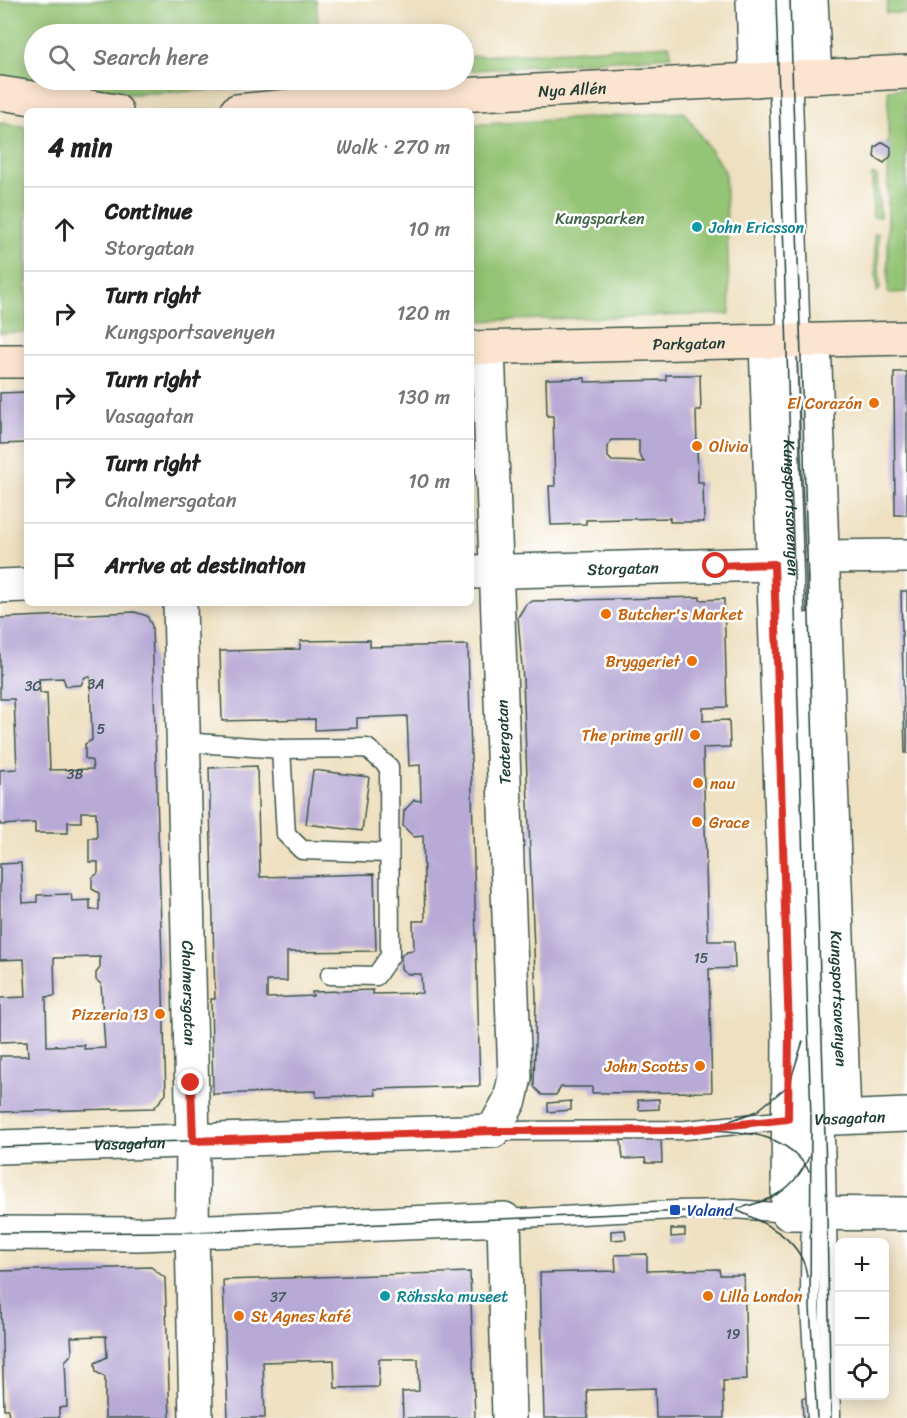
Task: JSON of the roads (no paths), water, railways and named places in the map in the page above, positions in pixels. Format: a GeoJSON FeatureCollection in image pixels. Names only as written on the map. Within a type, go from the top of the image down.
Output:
{"type":"FeatureCollection","features":[{"type":"Feature","properties":{"kind":"main road","name":"Nya Allén"},"geometry":{"type":"LineString","coordinates":[[268,108],[340,101],[907,72]]}},
{"type":"Feature","properties":{"kind":"main road"},"geometry":{"type":"LineString","coordinates":[[0,93],[97,108]]}},
{"type":"Feature","properties":{"kind":"main road","name":"Parkgatan"},"geometry":{"type":"LineString","coordinates":[[480,348],[907,338]]}},
{"type":"Feature","properties":{"kind":"main road"},"geometry":{"type":"LineString","coordinates":[[0,362],[24,361]]}},
{"type":"Feature","properties":{"kind":"street"},"geometry":{"type":"LineString","coordinates":[[753,0],[785,79]]}},
{"type":"Feature","properties":{"kind":"street"},"geometry":{"type":"LineString","coordinates":[[785,79],[810,0]]}},
{"type":"Feature","properties":{"kind":"street","name":"Kungsportsavenyen"},"geometry":{"type":"LineString","coordinates":[[792,341],[822,557],[819,1116],[803,1208]]}},
{"type":"Feature","properties":{"kind":"street","name":"Kungsportsavenyen"},"geometry":{"type":"LineString","coordinates":[[792,341],[774,564],[789,1033],[819,1116]]}},
{"type":"Feature","properties":{"kind":"street","name":"Teatergatan"},"geometry":{"type":"LineString","coordinates":[[480,348],[484,571],[515,1077],[510,1100],[493,1131]]}},
{"type":"Feature","properties":{"kind":"street"},"geometry":{"type":"LineString","coordinates":[[822,557],[907,556]]}},
{"type":"Feature","properties":{"kind":"street","name":"Storgatan"},"geometry":{"type":"LineString","coordinates":[[484,571],[774,564]]}},
{"type":"Feature","properties":{"kind":"street"},"geometry":{"type":"LineString","coordinates":[[0,586],[24,585]]}},
{"type":"Feature","properties":{"kind":"street","name":"Chalmersgatan"},"geometry":{"type":"LineString","coordinates":[[180,606],[193,1141],[192,1232],[196,1418]]}},
{"type":"Feature","properties":{"kind":"street","name":"Vasagatan"},"geometry":{"type":"LineString","coordinates":[[819,1116],[907,1115]]}},
{"type":"Feature","properties":{"kind":"street","name":"Vasagatan"},"geometry":{"type":"LineString","coordinates":[[0,1147],[493,1131]]}},
{"type":"Feature","properties":{"kind":"street"},"geometry":{"type":"LineString","coordinates":[[803,1208],[907,1214]]}},
{"type":"Feature","properties":{"kind":"street"},"geometry":{"type":"LineString","coordinates":[[0,1233],[192,1232],[504,1218],[509,1418]]}},
{"type":"Feature","properties":{"kind":"lane"},"geometry":{"type":"LineString","coordinates":[[776,0],[785,79]]}},
{"type":"Feature","properties":{"kind":"lane"},"geometry":{"type":"LineString","coordinates":[[789,0],[785,79],[792,341],[819,1116],[803,1208]]}},
{"type":"Feature","properties":{"kind":"lane","name":"Kungsportsavenyen"},"geometry":{"type":"LineString","coordinates":[[792,341],[806,1017],[819,1116]]}},
{"type":"Feature","properties":{"kind":"lane"},"geometry":{"type":"LineString","coordinates":[[183,742],[281,749],[367,748],[389,767],[390,956],[376,976],[330,975]]}},
{"type":"Feature","properties":{"kind":"lane"},"geometry":{"type":"LineString","coordinates":[[281,749],[286,834],[302,850],[389,854]]}},
{"type":"Feature","properties":{"kind":"lane"},"geometry":{"type":"LineString","coordinates":[[819,1116],[810,1154],[801,1174],[803,1208],[831,1418]]}},
{"type":"Feature","properties":{"kind":"lane","name":"Vasagatan"},"geometry":{"type":"LineString","coordinates":[[493,1131],[686,1130],[819,1116]]}},
{"type":"Feature","properties":{"kind":"lane","name":"Kungsportsavenyen"},"geometry":{"type":"LineString","coordinates":[[810,1154],[803,1208],[817,1418]]}},
{"type":"Feature","properties":{"kind":"lane"},"geometry":{"type":"LineString","coordinates":[[734,1209],[767,1201],[803,1208]]}},
{"type":"Feature","properties":{"kind":"lane"},"geometry":{"type":"LineString","coordinates":[[504,1218],[803,1208]]}},
{"type":"Feature","properties":{"kind":"tram line"},"geometry":{"type":"LineString","coordinates":[[776,0],[811,1119],[810,1307],[817,1418]]}},
{"type":"Feature","properties":{"kind":"tram line"},"geometry":{"type":"LineString","coordinates":[[790,0],[826,1170],[831,1418]]}},
{"type":"Feature","properties":{"kind":"tram line"},"geometry":{"type":"LineString","coordinates":[[0,1147],[493,1131],[686,1130],[719,1125],[757,1111],[789,1085],[803,1041]]}},
{"type":"Feature","properties":{"kind":"tram line"},"geometry":{"type":"LineString","coordinates":[[712,1130],[754,1134],[779,1143],[800,1159],[809,1171]]}},
{"type":"Feature","properties":{"kind":"tram line"},"geometry":{"type":"LineString","coordinates":[[0,1233],[192,1232],[734,1209],[758,1203],[779,1194],[795,1179],[809,1157]]}},
{"type":"Feature","properties":{"kind":"tram line"},"geometry":{"type":"LineString","coordinates":[[734,1209],[770,1227],[790,1242],[804,1264],[807,1277]]}},
{"type":"Feature","properties":{"kind":"place","name":"John Ericsson"},"geometry":{"type":"Point","coordinates":[697,227]}},
{"type":"Feature","properties":{"kind":"place","name":"El Corazón"},"geometry":{"type":"Point","coordinates":[874,403]}},
{"type":"Feature","properties":{"kind":"place","name":"Olivia"},"geometry":{"type":"Point","coordinates":[697,446]}},
{"type":"Feature","properties":{"kind":"place","name":"Butcher's Market"},"geometry":{"type":"Point","coordinates":[606,614]}},
{"type":"Feature","properties":{"kind":"place","name":"Bryggeriet"},"geometry":{"type":"Point","coordinates":[692,661]}},
{"type":"Feature","properties":{"kind":"place","name":"The prime grill"},"geometry":{"type":"Point","coordinates":[695,735]}},
{"type":"Feature","properties":{"kind":"place","name":"nau"},"geometry":{"type":"Point","coordinates":[698,783]}},
{"type":"Feature","properties":{"kind":"place","name":"Grace"},"geometry":{"type":"Point","coordinates":[697,822]}},
{"type":"Feature","properties":{"kind":"place","name":"Pizzeria 13"},"geometry":{"type":"Point","coordinates":[160,1014]}},
{"type":"Feature","properties":{"kind":"place","name":"John Scotts"},"geometry":{"type":"Point","coordinates":[700,1066]}},
{"type":"Feature","properties":{"kind":"place","name":"Valand"},"geometry":{"type":"Point","coordinates":[675,1210]}},
{"type":"Feature","properties":{"kind":"place","name":"Röhsska museet"},"geometry":{"type":"Point","coordinates":[385,1296]}},
{"type":"Feature","properties":{"kind":"place","name":"Lilla London"},"geometry":{"type":"Point","coordinates":[708,1296]}},
{"type":"Feature","properties":{"kind":"place","name":"St Agnes kafé"},"geometry":{"type":"Point","coordinates":[239,1316]}},
{"type":"Feature","properties":{"kind":"park label","name":"Kungsparken"},"geometry":{"type":"Point","coordinates":[600,218]}}]}
